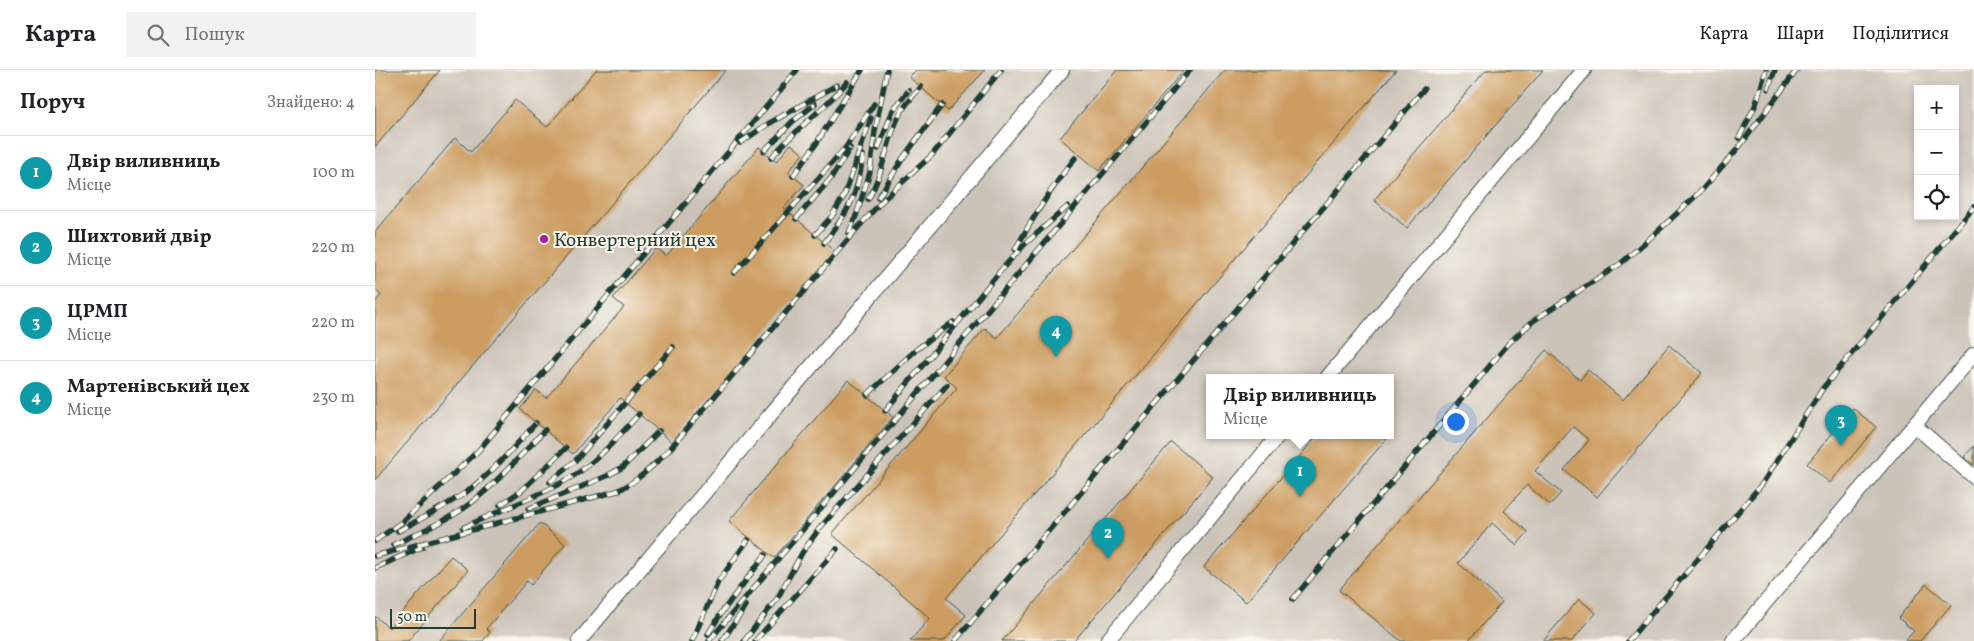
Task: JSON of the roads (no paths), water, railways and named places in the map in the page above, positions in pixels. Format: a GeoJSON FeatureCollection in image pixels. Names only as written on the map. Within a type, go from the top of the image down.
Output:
{"type":"FeatureCollection","features":[{"type":"Feature","properties":{"kind":"lane"},"geometry":{"type":"LineString","coordinates":[[579,641],[1062,70]]}},
{"type":"Feature","properties":{"kind":"lane"},"geometry":{"type":"LineString","coordinates":[[1330,374],[1584,70]]}},
{"type":"Feature","properties":{"kind":"lane"},"geometry":{"type":"LineString","coordinates":[[1733,641],[1974,354]]}},
{"type":"Feature","properties":{"kind":"lane"},"geometry":{"type":"LineString","coordinates":[[1914,425],[1974,477]]}},
{"type":"Feature","properties":{"kind":"lane"},"geometry":{"type":"LineString","coordinates":[[1107,641],[1276,439]]}},
{"type":"Feature","properties":{"kind":"railway"},"geometry":{"type":"LineString","coordinates":[[375,541],[402,522],[478,451],[797,70]]}},
{"type":"Feature","properties":{"kind":"railway"},"geometry":{"type":"LineString","coordinates":[[793,176],[816,144],[862,70]]}},
{"type":"Feature","properties":{"kind":"railway"},"geometry":{"type":"LineString","coordinates":[[849,233],[870,172],[875,131],[887,70]]}},
{"type":"Feature","properties":{"kind":"railway"},"geometry":{"type":"LineString","coordinates":[[375,556],[617,491],[638,478],[669,450],[883,200],[932,155],[1001,70]]}},
{"type":"Feature","properties":{"kind":"railway"},"geometry":{"type":"LineString","coordinates":[[709,641],[1190,70]]}},
{"type":"Feature","properties":{"kind":"railway"},"geometry":{"type":"LineString","coordinates":[[1739,138],[1756,104],[1766,70]]}},
{"type":"Feature","properties":{"kind":"railway"},"geometry":{"type":"LineString","coordinates":[[1768,89],[1775,70]]}},
{"type":"Feature","properties":{"kind":"railway"},"geometry":{"type":"LineString","coordinates":[[1293,599],[1509,343],[1533,321],[1620,264],[1701,191],[1739,147],[1797,70]]}},
{"type":"Feature","properties":{"kind":"railway"},"geometry":{"type":"LineString","coordinates":[[771,158],[847,82]]}},
{"type":"Feature","properties":{"kind":"railway"},"geometry":{"type":"LineString","coordinates":[[740,143],[768,124],[837,85]]}},
{"type":"Feature","properties":{"kind":"railway"},"geometry":{"type":"LineString","coordinates":[[868,199],[877,180],[898,118],[905,106],[921,87]]}},
{"type":"Feature","properties":{"kind":"railway"},"geometry":{"type":"LineString","coordinates":[[955,641],[1424,89]]}},
{"type":"Feature","properties":{"kind":"railway"},"geometry":{"type":"LineString","coordinates":[[878,149],[893,110],[909,90]]}},
{"type":"Feature","properties":{"kind":"railway"},"geometry":{"type":"LineString","coordinates":[[764,151],[792,122],[815,104]]}},
{"type":"Feature","properties":{"kind":"railway"},"geometry":{"type":"LineString","coordinates":[[734,273],[846,147],[874,104]]}},
{"type":"Feature","properties":{"kind":"railway"},"geometry":{"type":"LineString","coordinates":[[878,198],[903,158],[942,105]]}},
{"type":"Feature","properties":{"kind":"railway"},"geometry":{"type":"LineString","coordinates":[[815,235],[832,216],[844,196],[871,118]]}},
{"type":"Feature","properties":{"kind":"railway"},"geometry":{"type":"LineString","coordinates":[[796,219],[832,177],[850,148]]}},
{"type":"Feature","properties":{"kind":"railway"},"geometry":{"type":"LineString","coordinates":[[824,243],[851,202],[858,181],[863,155]]}},
{"type":"Feature","properties":{"kind":"railway"},"geometry":{"type":"LineString","coordinates":[[1015,250],[1043,202],[1075,158]]}},
{"type":"Feature","properties":{"kind":"railway"},"geometry":{"type":"LineString","coordinates":[[885,411],[1002,269],[1025,244],[1068,206]]}},
{"type":"Feature","properties":{"kind":"railway"},"geometry":{"type":"LineString","coordinates":[[1628,641],[1762,484],[1823,388],[1974,207]]}},
{"type":"Feature","properties":{"kind":"railway"},"geometry":{"type":"LineString","coordinates":[[867,395],[917,349],[953,322]]}},
{"type":"Feature","properties":{"kind":"railway"},"geometry":{"type":"LineString","coordinates":[[550,482],[577,459],[673,347]]}},
{"type":"Feature","properties":{"kind":"railway"},"geometry":{"type":"LineString","coordinates":[[744,641],[777,599],[802,553],[819,529],[947,385]]}},
{"type":"Feature","properties":{"kind":"railway"},"geometry":{"type":"LineString","coordinates":[[463,528],[536,496],[578,473],[602,453],[639,414]]}},
{"type":"Feature","properties":{"kind":"railway"},"geometry":{"type":"LineString","coordinates":[[398,531],[465,493],[494,468],[536,423]]}},
{"type":"Feature","properties":{"kind":"railway"},"geometry":{"type":"LineString","coordinates":[[393,545],[443,521],[471,503],[500,477],[545,430]]}},
{"type":"Feature","properties":{"kind":"railway"},"geometry":{"type":"LineString","coordinates":[[528,509],[607,476],[623,467],[659,431]]}},
{"type":"Feature","properties":{"kind":"railway"},"geometry":{"type":"LineString","coordinates":[[500,505],[521,491],[566,448]]}},
{"type":"Feature","properties":{"kind":"railway"},"geometry":{"type":"LineString","coordinates":[[692,641],[718,582],[748,540]]}},
{"type":"Feature","properties":{"kind":"railway"},"geometry":{"type":"LineString","coordinates":[[375,568],[422,547]]}},
{"type":"Feature","properties":{"kind":"railway"},"geometry":{"type":"LineString","coordinates":[[755,641],[837,549]]}},
{"type":"Feature","properties":{"kind":"railway"},"geometry":{"type":"LineString","coordinates":[[708,634],[722,612],[765,555]]}},
{"type":"Feature","properties":{"kind":"railway"},"geometry":{"type":"LineString","coordinates":[[722,641],[746,606]]}},
{"type":"Feature","properties":{"kind":"place","name":"Конвертерний цех"},"geometry":{"type":"Point","coordinates":[544,239]}},
{"type":"Feature","properties":{"kind":"place","name":"Мартенівський цех"},"geometry":{"type":"Point","coordinates":[1056,357]}},
{"type":"Feature","properties":{"kind":"place","name":"ЦРМП"},"geometry":{"type":"Point","coordinates":[1841,446]}},
{"type":"Feature","properties":{"kind":"place","name":"Двір виливниць"},"geometry":{"type":"Point","coordinates":[1300,497]}},
{"type":"Feature","properties":{"kind":"place","name":"Шихтовий двір"},"geometry":{"type":"Point","coordinates":[1108,559]}}]}
